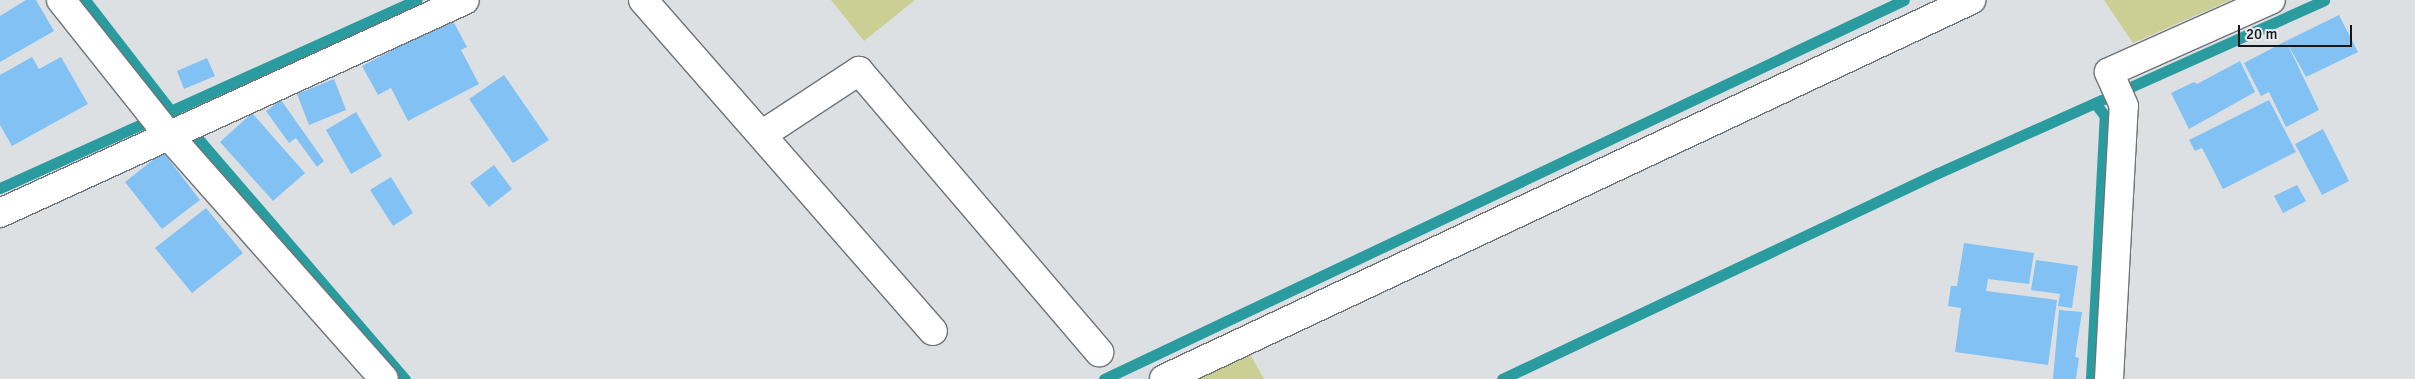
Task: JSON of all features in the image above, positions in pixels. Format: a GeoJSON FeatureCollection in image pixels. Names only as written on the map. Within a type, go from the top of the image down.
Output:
{"type":"FeatureCollection","features":[{"type":"Feature","properties":{"kind":"street"},"geometry":{"type":"LineString","coordinates":[[61,0],[144,105],[177,130],[384,379]]}},
{"type":"Feature","properties":{"kind":"street"},"geometry":{"type":"LineString","coordinates":[[0,213],[177,130],[465,0]]}},
{"type":"Feature","properties":{"kind":"street"},"geometry":{"type":"LineString","coordinates":[[643,0],[933,331]]}},
{"type":"Feature","properties":{"kind":"street"},"geometry":{"type":"LineString","coordinates":[[1164,379],[1971,0]]}},
{"type":"Feature","properties":{"kind":"street"},"geometry":{"type":"LineString","coordinates":[[2109,379],[2124,106],[2110,72],[2272,0]]}},
{"type":"Feature","properties":{"kind":"street"},"geometry":{"type":"LineString","coordinates":[[762,134],[859,71],[1099,352]]}},
{"type":"Feature","properties":{"kind":"green space"},"geometry":{"type":"Polygon","coordinates":[[[831,0],[915,0],[864,41],[831,0]]]}},
{"type":"Feature","properties":{"kind":"green space"},"geometry":{"type":"Polygon","coordinates":[[[2104,0],[2231,0],[2133,43],[2104,0]]]}},
{"type":"Feature","properties":{"kind":"green space"},"geometry":{"type":"Polygon","coordinates":[[[1250,354],[1264,379],[1195,379],[1250,354]]]}},
{"type":"Feature","properties":{"kind":"building"},"geometry":{"type":"Polygon","coordinates":[[[26,0],[36,0],[54,31],[0,62],[0,16],[26,0]]]}},
{"type":"Feature","properties":{"kind":"building"},"geometry":{"type":"Polygon","coordinates":[[[2339,15],[2358,52],[2306,77],[2286,41],[2339,15]]]}},
{"type":"Feature","properties":{"kind":"building"},"geometry":{"type":"Polygon","coordinates":[[[452,19],[467,47],[461,50],[479,84],[408,121],[391,88],[378,95],[362,66],[452,19]]]}},
{"type":"Feature","properties":{"kind":"building"},"geometry":{"type":"Polygon","coordinates":[[[2286,41],[2319,110],[2286,127],[2269,92],[2261,96],[2244,63],[2286,41]]]}},
{"type":"Feature","properties":{"kind":"building"},"geometry":{"type":"Polygon","coordinates":[[[32,57],[39,69],[61,57],[88,104],[12,146],[0,125],[0,75],[32,57]]]}},
{"type":"Feature","properties":{"kind":"building"},"geometry":{"type":"Polygon","coordinates":[[[207,58],[215,76],[184,89],[177,71],[207,58]]]}},
{"type":"Feature","properties":{"kind":"building"},"geometry":{"type":"Polygon","coordinates":[[[2240,61],[2255,92],[2189,129],[2171,93],[2194,82],[2197,84],[2240,61]]]}},
{"type":"Feature","properties":{"kind":"building"},"geometry":{"type":"Polygon","coordinates":[[[504,75],[549,140],[513,163],[469,99],[504,75]]]}},
{"type":"Feature","properties":{"kind":"building"},"geometry":{"type":"Polygon","coordinates":[[[334,79],[346,110],[309,125],[297,94],[334,79]]]}},
{"type":"Feature","properties":{"kind":"building"},"geometry":{"type":"Polygon","coordinates":[[[281,100],[324,161],[317,167],[296,138],[289,143],[266,111],[281,100]]]}},
{"type":"Feature","properties":{"kind":"building"},"geometry":{"type":"Polygon","coordinates":[[[2269,100],[2296,152],[2223,189],[2202,148],[2195,151],[2189,140],[2269,100]]]}},
{"type":"Feature","properties":{"kind":"building"},"geometry":{"type":"Polygon","coordinates":[[[356,112],[382,156],[351,174],[326,130],[356,112]]]}},
{"type":"Feature","properties":{"kind":"building"},"geometry":{"type":"Polygon","coordinates":[[[252,113],[305,173],[273,201],[220,142],[252,113]]]}},
{"type":"Feature","properties":{"kind":"building"},"geometry":{"type":"Polygon","coordinates":[[[2323,129],[2349,181],[2322,195],[2295,144],[2323,129]]]}},
{"type":"Feature","properties":{"kind":"building"},"geometry":{"type":"Polygon","coordinates":[[[163,152],[200,200],[162,229],[125,182],[163,152]]]}},
{"type":"Feature","properties":{"kind":"building"},"geometry":{"type":"Polygon","coordinates":[[[494,165],[512,189],[489,207],[470,183],[494,165]]]}},
{"type":"Feature","properties":{"kind":"building"},"geometry":{"type":"Polygon","coordinates":[[[391,177],[413,213],[393,226],[370,190],[391,177]]]}},
{"type":"Feature","properties":{"kind":"building"},"geometry":{"type":"Polygon","coordinates":[[[2297,185],[2306,201],[2283,213],[2274,196],[2297,185]]]}},
{"type":"Feature","properties":{"kind":"building"},"geometry":{"type":"Polygon","coordinates":[[[206,208],[243,253],[192,293],[155,248],[206,208]]]}},
{"type":"Feature","properties":{"kind":"building"},"geometry":{"type":"Polygon","coordinates":[[[1964,243],[2034,253],[2029,284],[1988,279],[1986,291],[2057,300],[2048,365],[1955,352],[1961,308],[1948,306],[1951,286],[1957,286],[1964,243]]]}},
{"type":"Feature","properties":{"kind":"building"},"geometry":{"type":"Polygon","coordinates":[[[2036,260],[2078,266],[2072,308],[2058,306],[2060,294],[2031,290],[2036,260]]]}},
{"type":"Feature","properties":{"kind":"building"},"geometry":{"type":"Polygon","coordinates":[[[2059,310],[2082,312],[2075,357],[2079,358],[2076,379],[2053,379],[2059,310]]]}},
{"type":"Feature","properties":{"kind":"waterway"},"geometry":{"type":"LineString","coordinates":[[85,0],[170,110],[201,142],[405,379]]}},
{"type":"Feature","properties":{"kind":"waterway"},"geometry":{"type":"LineString","coordinates":[[0,188],[416,0]]}},
{"type":"Feature","properties":{"kind":"waterway"},"geometry":{"type":"LineString","coordinates":[[1104,379],[1904,0]]}},
{"type":"Feature","properties":{"kind":"waterway"},"geometry":{"type":"LineString","coordinates":[[1502,379],[1938,173],[2324,0]]}},
{"type":"Feature","properties":{"kind":"waterway"},"geometry":{"type":"LineString","coordinates":[[2091,379],[2105,116],[2095,103]]}}]}
